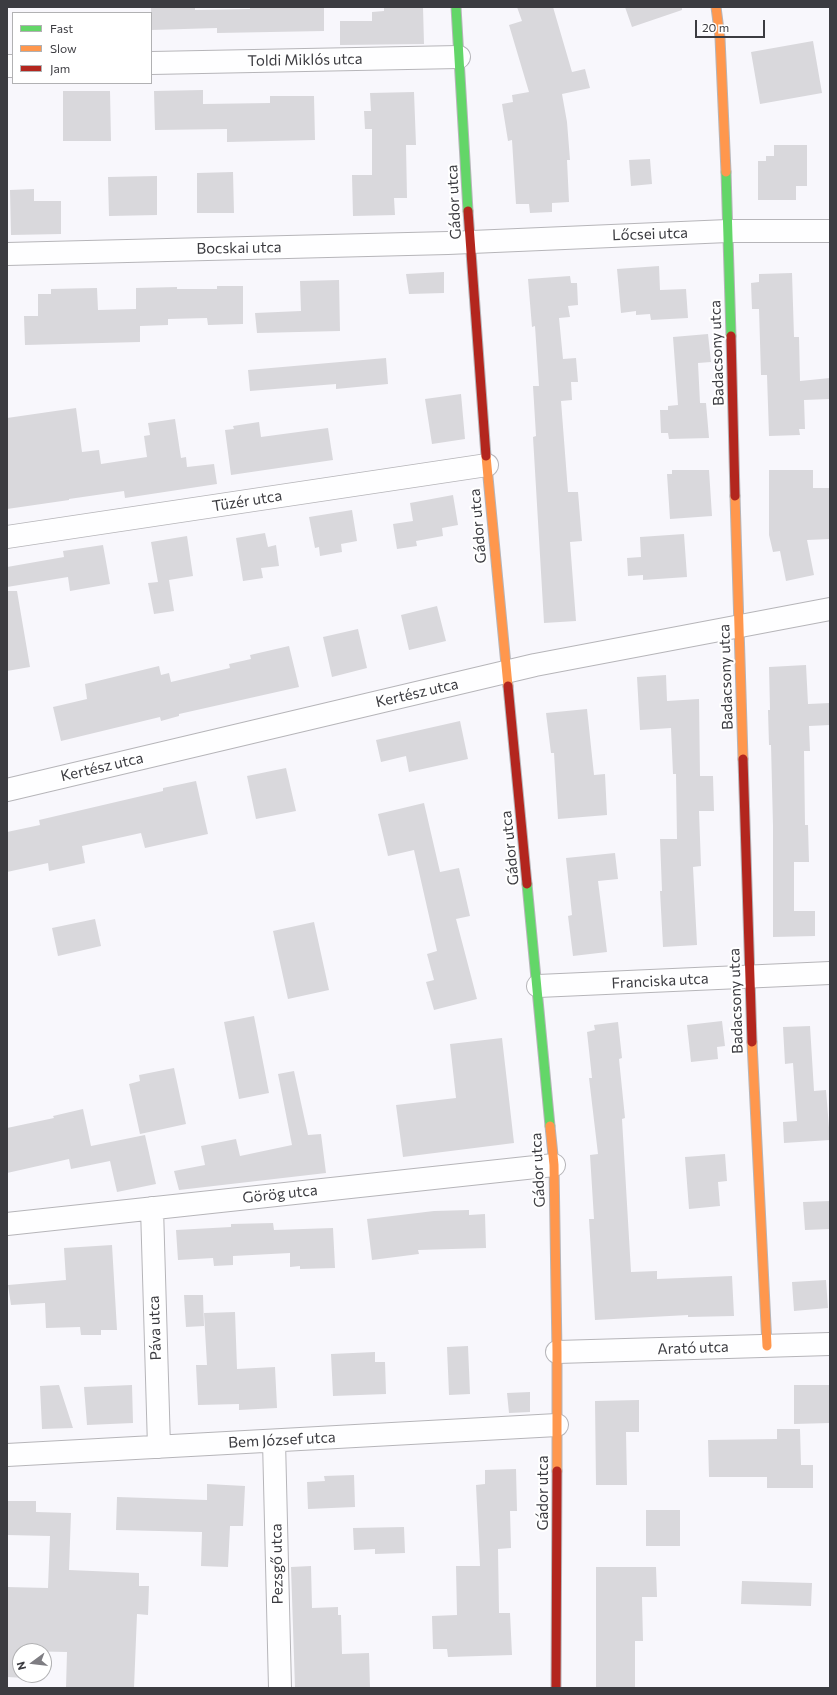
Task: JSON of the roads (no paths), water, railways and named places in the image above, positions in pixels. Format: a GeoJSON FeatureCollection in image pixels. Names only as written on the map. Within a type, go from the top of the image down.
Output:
{"type":"FeatureCollection","features":[{"type":"Feature","properties":{"kind":"street","name":"Gádor utca"},"geometry":{"type":"LineString","coordinates":[[456,7],[470,242],[487,465],[554,1164],[557,1352],[556,1688]]}},
{"type":"Feature","properties":{"kind":"street","name":"Badacsony utca"},"geometry":{"type":"LineString","coordinates":[[716,7],[720,38],[728,231],[749,977],[767,1346]]}},
{"type":"Feature","properties":{"kind":"street","name":"Toldi Miklós utca"},"geometry":{"type":"LineString","coordinates":[[152,63],[459,57]]}},
{"type":"Feature","properties":{"kind":"street","name":"Lőcsei utca"},"geometry":{"type":"LineString","coordinates":[[470,242],[728,231],[830,230]]}},
{"type":"Feature","properties":{"kind":"street","name":"Bocskai utca"},"geometry":{"type":"LineString","coordinates":[[7,254],[470,242]]}},
{"type":"Feature","properties":{"kind":"street","name":"Tüzér utca"},"geometry":{"type":"LineString","coordinates":[[7,537],[487,465]]}},
{"type":"Feature","properties":{"kind":"street","name":"Kertész utca"},"geometry":{"type":"LineString","coordinates":[[7,790],[506,672],[830,609]]}},
{"type":"Feature","properties":{"kind":"street","name":"Franciska utca"},"geometry":{"type":"LineString","coordinates":[[538,986],[830,973]]}},
{"type":"Feature","properties":{"kind":"street","name":"Görög utca"},"geometry":{"type":"LineString","coordinates":[[7,1224],[554,1164]]}},
{"type":"Feature","properties":{"kind":"street","name":"Páva utca"},"geometry":{"type":"LineString","coordinates":[[152,1208],[159,1448]]}},
{"type":"Feature","properties":{"kind":"street","name":"Arató utca"},"geometry":{"type":"LineString","coordinates":[[557,1352],[830,1344]]}},
{"type":"Feature","properties":{"kind":"street","name":"Bem József utca"},"geometry":{"type":"LineString","coordinates":[[7,1456],[557,1425]]}},
{"type":"Feature","properties":{"kind":"street","name":"Pezsgő utca"},"geometry":{"type":"LineString","coordinates":[[274,1441],[280,1688]]}}]}
